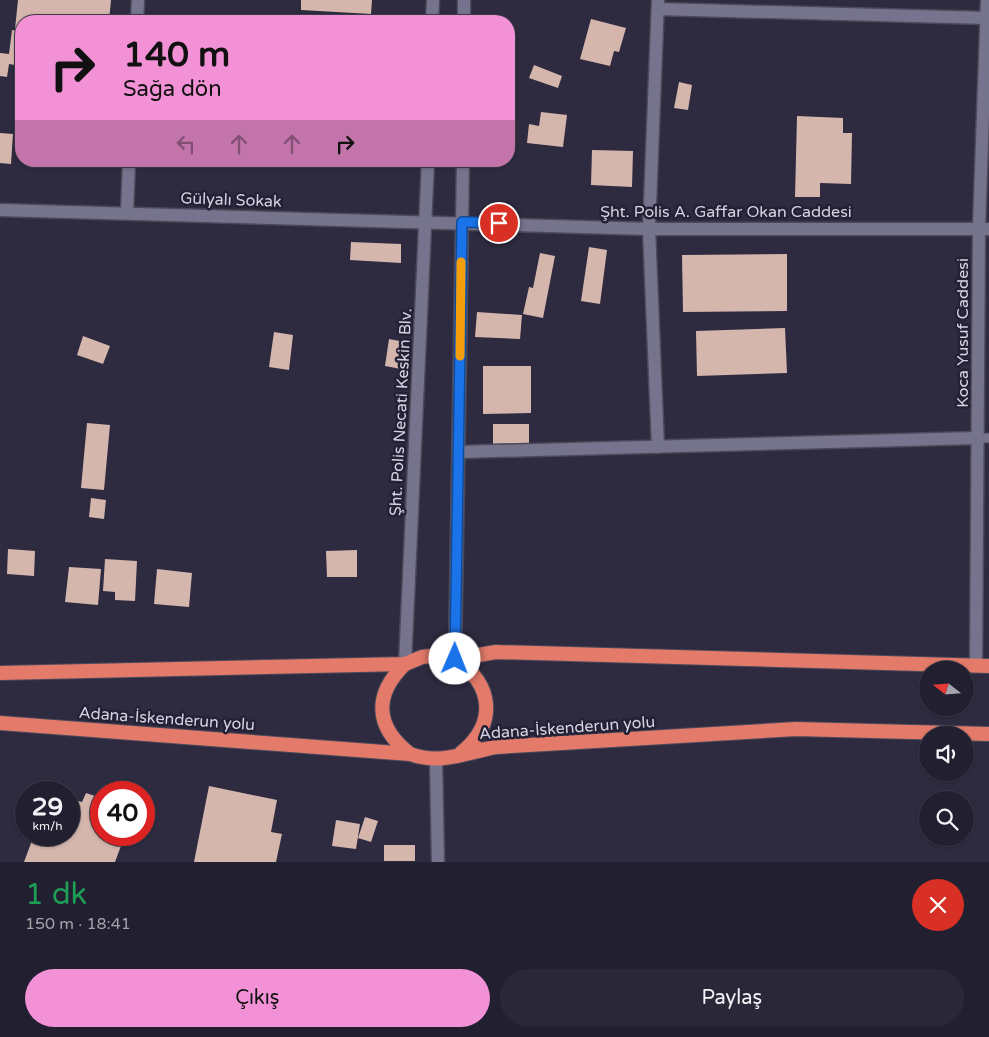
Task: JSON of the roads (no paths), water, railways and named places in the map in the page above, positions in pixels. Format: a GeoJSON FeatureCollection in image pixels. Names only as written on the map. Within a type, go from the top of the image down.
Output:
{"type":"FeatureCollection","features":[{"type":"Feature","properties":{"kind":"highway"},"geometry":{"type":"LineString","coordinates":[[455,659],[496,652],[983,666]]}},
{"type":"Feature","properties":{"kind":"highway"},"geometry":{"type":"LineString","coordinates":[[410,754],[395,743],[386,728],[382,711],[384,693],[392,676],[405,664],[422,657],[439,655],[455,659],[469,668],[480,681],[485,697],[486,713],[482,729],[473,743],[460,754]]}},
{"type":"Feature","properties":{"kind":"highway"},"geometry":{"type":"LineString","coordinates":[[0,674],[405,664]]}},
{"type":"Feature","properties":{"kind":"highway","name":"Adana-İskenderun yolu"},"geometry":{"type":"LineString","coordinates":[[0,723],[410,754],[427,760],[436,760],[496,748],[796,729],[989,734]]}},
{"type":"Feature","properties":{"kind":"street"},"geometry":{"type":"LineString","coordinates":[[137,15],[138,0]]}},
{"type":"Feature","properties":{"kind":"street"},"geometry":{"type":"LineString","coordinates":[[432,15],[433,0]]}},
{"type":"Feature","properties":{"kind":"street"},"geometry":{"type":"LineString","coordinates":[[464,0],[464,15]]}},
{"type":"Feature","properties":{"kind":"street","name":"Koca Yusuf Caddesi"},"geometry":{"type":"LineString","coordinates":[[983,666],[986,0]]}},
{"type":"Feature","properties":{"kind":"street"},"geometry":{"type":"LineString","coordinates":[[658,447],[649,229],[658,5],[986,18]]}},
{"type":"Feature","properties":{"kind":"street"},"geometry":{"type":"LineString","coordinates":[[126,213],[129,167]]}},
{"type":"Feature","properties":{"kind":"street","name":"Şht. Polis Necati Keskin Blv."},"geometry":{"type":"LineString","coordinates":[[405,664],[428,167]]}},
{"type":"Feature","properties":{"kind":"street"},"geometry":{"type":"LineString","coordinates":[[455,659],[463,167]]}},
{"type":"Feature","properties":{"kind":"street","name":"Gülyalı Sokak"},"geometry":{"type":"LineString","coordinates":[[0,210],[462,222]]}},
{"type":"Feature","properties":{"kind":"street","name":"Şht. Polis A. Gaffar Okan Caddesi"},"geometry":{"type":"LineString","coordinates":[[462,222],[649,229],[984,229]]}},
{"type":"Feature","properties":{"kind":"street"},"geometry":{"type":"LineString","coordinates":[[458,452],[983,438]]}},
{"type":"Feature","properties":{"kind":"street"},"geometry":{"type":"LineString","coordinates":[[436,760],[438,862]]}}]}
